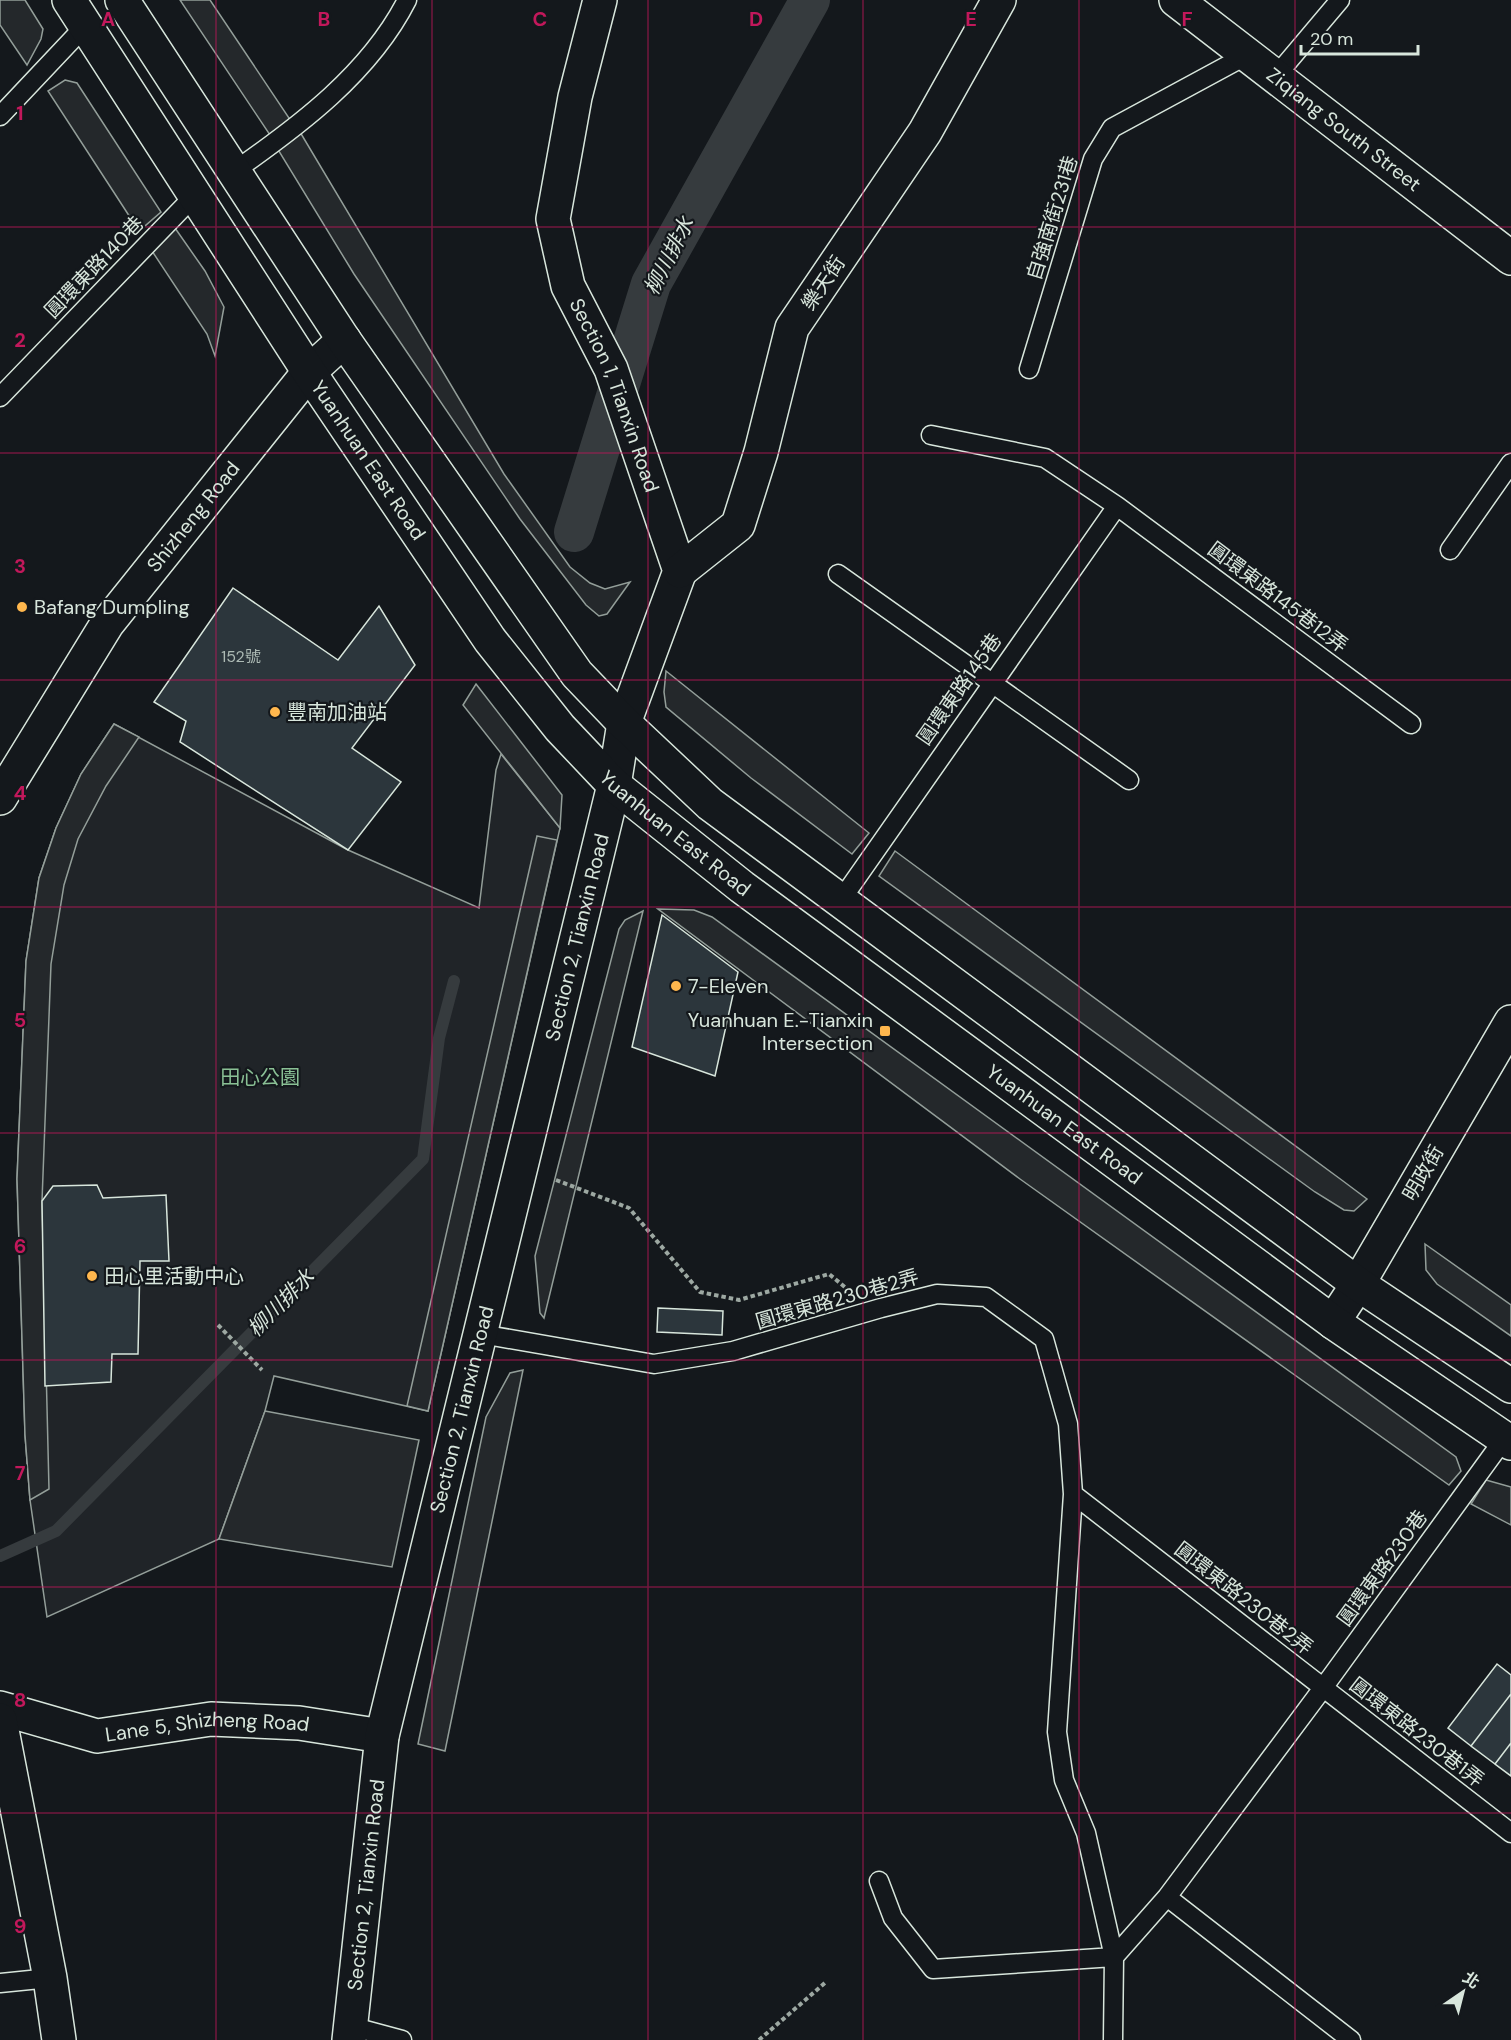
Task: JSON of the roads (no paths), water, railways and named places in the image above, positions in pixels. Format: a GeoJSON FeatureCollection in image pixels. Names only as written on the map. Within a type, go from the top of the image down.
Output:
{"type":"FeatureCollection","features":[{"type":"Feature","properties":{"kind":"street"},"geometry":{"type":"LineString","coordinates":[[122,0],[344,339],[577,674],[624,723],[710,804],[1358,1284],[1511,1386]]}},
{"type":"Feature","properties":{"kind":"street","name":"Section 1, Tianxin Road"},"geometry":{"type":"LineString","coordinates":[[600,0],[575,97],[553,219],[568,286],[611,369],[680,571]]}},
{"type":"Feature","properties":{"kind":"street","name":"樂天街"},"geometry":{"type":"LineString","coordinates":[[680,571],[738,525],[761,452],[792,328],[925,132],[999,0]]}},
{"type":"Feature","properties":{"kind":"street","name":"Ziqiang South Street"},"geometry":{"type":"LineString","coordinates":[[1176,0],[1511,258]]}},
{"type":"Feature","properties":{"kind":"street","name":"Yuanhuan East Road"},"geometry":{"type":"LineString","coordinates":[[77,13],[309,372],[490,640],[560,728],[614,785],[742,887],[1333,1322],[1508,1441]]}},
{"type":"Feature","properties":{"kind":"street","name":"Shizheng Road"},"geometry":{"type":"LineString","coordinates":[[0,798],[107,624],[309,372],[344,339]]}},
{"type":"Feature","properties":{"kind":"street"},"geometry":{"type":"LineString","coordinates":[[614,785],[624,723],[680,571]]}},
{"type":"Feature","properties":{"kind":"street","name":"Section 2, Tianxin Road"},"geometry":{"type":"LineString","coordinates":[[350,2033],[382,1736],[523,1167],[614,785]]}},
{"type":"Feature","properties":{"kind":"street","name":"明政街"},"geometry":{"type":"LineString","coordinates":[[1333,1322],[1358,1284],[1511,1022]]}},
{"type":"Feature","properties":{"kind":"street","name":"Lane 5, Shizheng Road"},"geometry":{"type":"LineString","coordinates":[[0,1708],[97,1736],[212,1719],[299,1723],[382,1736]]}},
{"type":"Feature","properties":{"kind":"street"},"geometry":{"type":"LineString","coordinates":[[0,1720],[50,1978],[59,2040]]}},
{"type":"Feature","properties":{"kind":"lane"},"geometry":{"type":"LineString","coordinates":[[233,172],[296,128],[345,83],[398,17],[407,0]]}},
{"type":"Feature","properties":{"kind":"lane"},"geometry":{"type":"LineString","coordinates":[[1275,77],[1340,0]]}},
{"type":"Feature","properties":{"kind":"lane"},"geometry":{"type":"LineString","coordinates":[[0,116],[77,13]]}},
{"type":"Feature","properties":{"kind":"lane","name":"自強南街231巷"},"geometry":{"type":"LineString","coordinates":[[1029,369],[1093,159],[1112,128],[1247,55]]}},
{"type":"Feature","properties":{"kind":"lane","name":"圓環東路140巷"},"geometry":{"type":"LineString","coordinates":[[0,397],[195,195]]}},
{"type":"Feature","properties":{"kind":"lane","name":"圓環東路145巷12弄"},"geometry":{"type":"LineString","coordinates":[[932,435],[1045,458],[1117,506],[1411,724]]}},
{"type":"Feature","properties":{"kind":"lane"},"geometry":{"type":"LineString","coordinates":[[1450,550],[1511,463]]}},
{"type":"Feature","properties":{"kind":"lane","name":"圓環東路145巷"},"geometry":{"type":"LineString","coordinates":[[841,900],[1117,506]]}},
{"type":"Feature","properties":{"kind":"lane"},"geometry":{"type":"LineString","coordinates":[[838,574],[1129,780]]}},
{"type":"Feature","properties":{"kind":"lane","name":"圓環東路230巷2弄"},"geometry":{"type":"LineString","coordinates":[[481,1334],[654,1364],[733,1351],[937,1294],[986,1297],[1044,1339],[1068,1424],[1073,1494],[1323,1688]]}},
{"type":"Feature","properties":{"kind":"lane","name":"圓環東路230巷"},"geometry":{"type":"LineString","coordinates":[[1114,1957],[1167,1897],[1508,1441]]}},
{"type":"Feature","properties":{"kind":"lane"},"geometry":{"type":"LineString","coordinates":[[1073,1494],[1057,1732],[1064,1780],[1086,1833],[1114,1957],[1113,2040]]}},
{"type":"Feature","properties":{"kind":"lane","name":"圓環東路230巷1弄"},"geometry":{"type":"LineString","coordinates":[[1323,1688],[1511,1833]]}},
{"type":"Feature","properties":{"kind":"lane"},"geometry":{"type":"LineString","coordinates":[[879,1881],[893,1918],[933,1969],[1114,1957]]}},
{"type":"Feature","properties":{"kind":"lane"},"geometry":{"type":"LineString","coordinates":[[1167,1897],[1351,2040]]}},
{"type":"Feature","properties":{"kind":"lane"},"geometry":{"type":"LineString","coordinates":[[0,1983],[50,1978]]}},
{"type":"Feature","properties":{"kind":"lane"},"geometry":{"type":"LineString","coordinates":[[350,2033],[402,2040]]}},
{"type":"Feature","properties":{"kind":"waterway","name":"柳川排水"},"geometry":{"type":"LineString","coordinates":[[574,532],[651,284],[810,0]]}},
{"type":"Feature","properties":{"kind":"waterway","name":"柳川排水"},"geometry":{"type":"LineString","coordinates":[[0,1556],[56,1531],[423,1159],[439,1038],[454,981]]}},
{"type":"Feature","properties":{"kind":"place","name":"Bafang Dumpling"},"geometry":{"type":"Point","coordinates":[22,607]}},
{"type":"Feature","properties":{"kind":"place","name":"豐南加油站"},"geometry":{"type":"Point","coordinates":[275,712]}},
{"type":"Feature","properties":{"kind":"place","name":"7-Eleven"},"geometry":{"type":"Point","coordinates":[676,986]}},
{"type":"Feature","properties":{"kind":"place","name":"Yuanhuan E.-Tianxin Intersection"},"geometry":{"type":"Point","coordinates":[885,1031]}},
{"type":"Feature","properties":{"kind":"place","name":"田心里活動中心"},"geometry":{"type":"Point","coordinates":[92,1276]}},
{"type":"Feature","properties":{"kind":"park label","name":"田心公園"},"geometry":{"type":"Point","coordinates":[260,1077]}}]}
